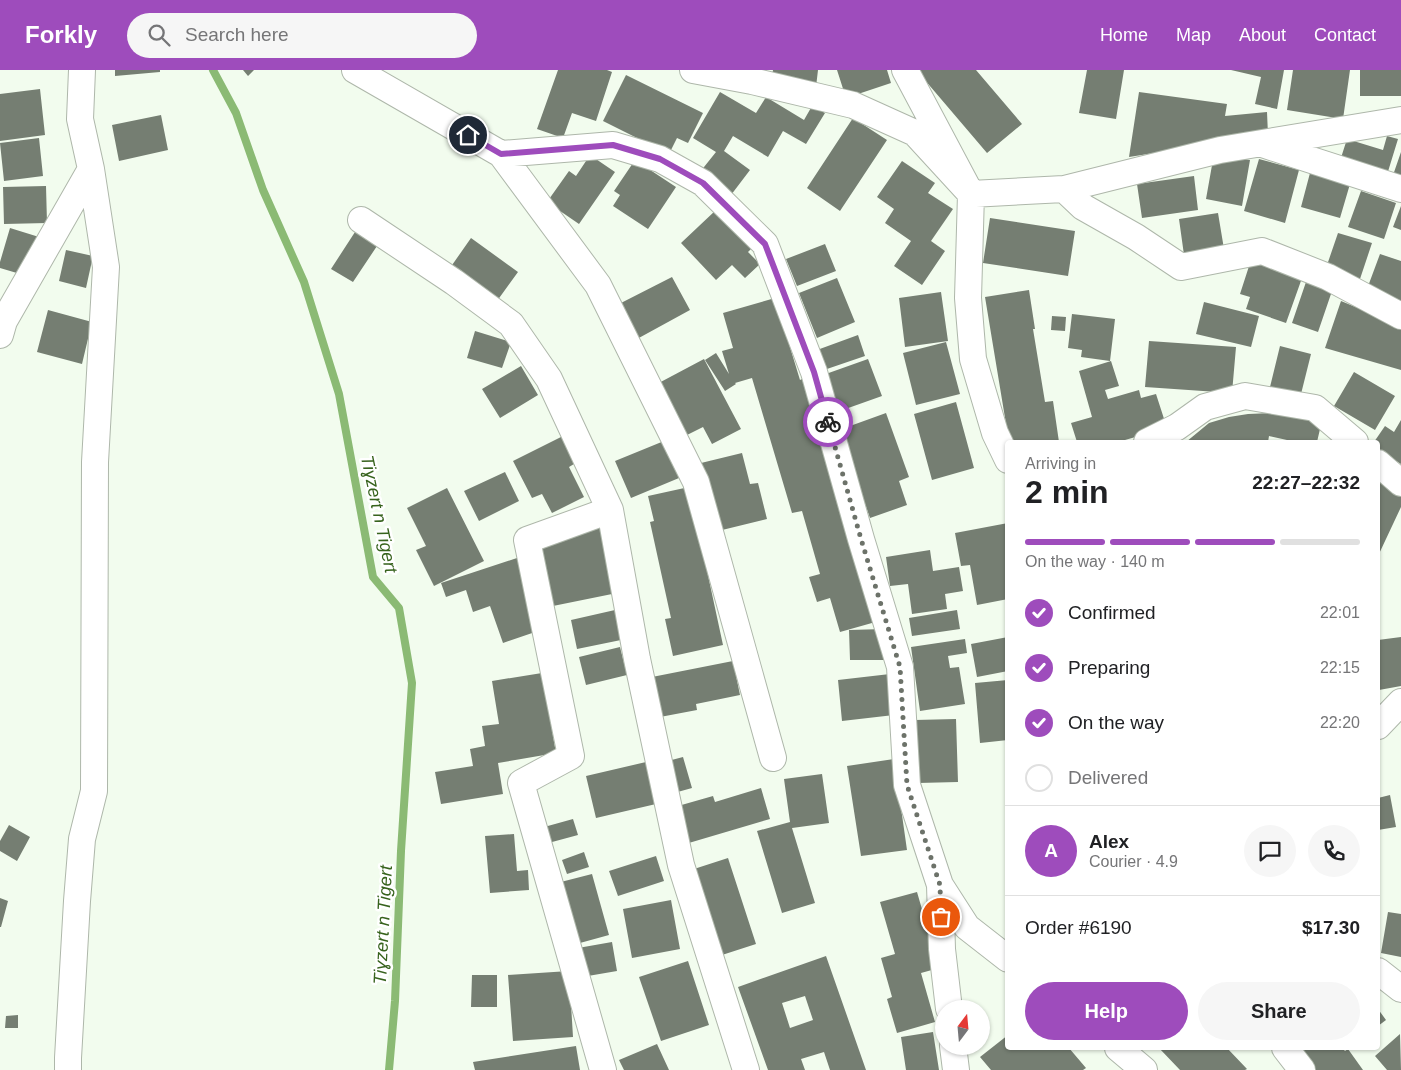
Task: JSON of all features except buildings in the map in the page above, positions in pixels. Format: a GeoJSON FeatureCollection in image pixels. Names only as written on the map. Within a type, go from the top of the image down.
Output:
{"type":"FeatureCollection","features":[{"type":"Feature","properties":{"kind":"street"},"geometry":{"type":"LineString","coordinates":[[68,1070],[76,911],[82,839],[94,791],[95,462],[106,267],[91,169],[80,119],[82,70]]}},
{"type":"Feature","properties":{"kind":"street"},"geometry":{"type":"LineString","coordinates":[[355,70],[501,154],[598,285],[696,482],[774,758]]}},
{"type":"Feature","properties":{"kind":"street"},"geometry":{"type":"LineString","coordinates":[[693,70],[752,81],[853,105],[915,133],[971,194]]}},
{"type":"Feature","properties":{"kind":"street"},"geometry":{"type":"LineString","coordinates":[[905,70],[971,194],[968,298],[972,359],[995,433],[1005,454]]}},
{"type":"Feature","properties":{"kind":"street"},"geometry":{"type":"LineString","coordinates":[[971,194],[1064,188],[1220,150],[1401,120]]}},
{"type":"Feature","properties":{"kind":"street"},"geometry":{"type":"LineString","coordinates":[[1259,143],[1401,188]]}},
{"type":"Feature","properties":{"kind":"street"},"geometry":{"type":"LineString","coordinates":[[501,154],[613,145],[660,159],[703,183],[765,244],[814,372],[861,539],[900,667],[907,785],[940,885],[967,927],[1005,957]]}},
{"type":"Feature","properties":{"kind":"street"},"geometry":{"type":"LineString","coordinates":[[1,320],[91,169]]}},
{"type":"Feature","properties":{"kind":"street"},"geometry":{"type":"LineString","coordinates":[[1064,188],[1083,207],[1136,237],[1181,267],[1262,251],[1328,277],[1401,316]]}},
{"type":"Feature","properties":{"kind":"street"},"geometry":{"type":"LineString","coordinates":[[361,220],[447,277],[511,324],[549,379],[610,510],[637,659],[681,865],[746,1070]]}},
{"type":"Feature","properties":{"kind":"street"},"geometry":{"type":"LineString","coordinates":[[1151,440],[1177,427],[1205,407],[1245,396],[1315,408],[1353,440]]}},
{"type":"Feature","properties":{"kind":"street"},"geometry":{"type":"LineString","coordinates":[[1380,465],[1401,483]]}},
{"type":"Feature","properties":{"kind":"street"},"geometry":{"type":"LineString","coordinates":[[603,1070],[520,783],[571,756],[527,540],[610,510]]}},
{"type":"Feature","properties":{"kind":"street"},"geometry":{"type":"LineString","coordinates":[[1380,724],[1401,702]]}},
{"type":"Feature","properties":{"kind":"street"},"geometry":{"type":"LineString","coordinates":[[940,885],[942,949],[948,1000]]}},
{"type":"Feature","properties":{"kind":"street"},"geometry":{"type":"LineString","coordinates":[[1380,973],[1401,989]]}},
{"type":"Feature","properties":{"kind":"street"},"geometry":{"type":"LineString","coordinates":[[1120,1050],[1144,1070]]}},
{"type":"Feature","properties":{"kind":"street"},"geometry":{"type":"LineString","coordinates":[[1287,1050],[1302,1070]]}},
{"type":"Feature","properties":{"kind":"street"},"geometry":{"type":"LineString","coordinates":[[954,1055],[956,1070]]}},
{"type":"Feature","properties":{"kind":"waterway","name":"Tiɣzert n Tigert"},"geometry":{"type":"LineString","coordinates":[[213,70],[236,113],[263,190],[304,282],[339,394],[373,577],[399,608],[412,683],[401,851],[395,1001],[389,1070]]}},
{"type":"Feature","properties":{"kind":"way so far"},"geometry":{"type":"LineString","coordinates":[[828,422],[900,667],[907,785],[940,885],[941,917]]}},
{"type":"Feature","properties":{"kind":"route"},"geometry":{"type":"LineString","coordinates":[[468,135],[501,154],[613,145],[660,159],[703,183],[765,244],[814,372],[828,422]]}}]}
